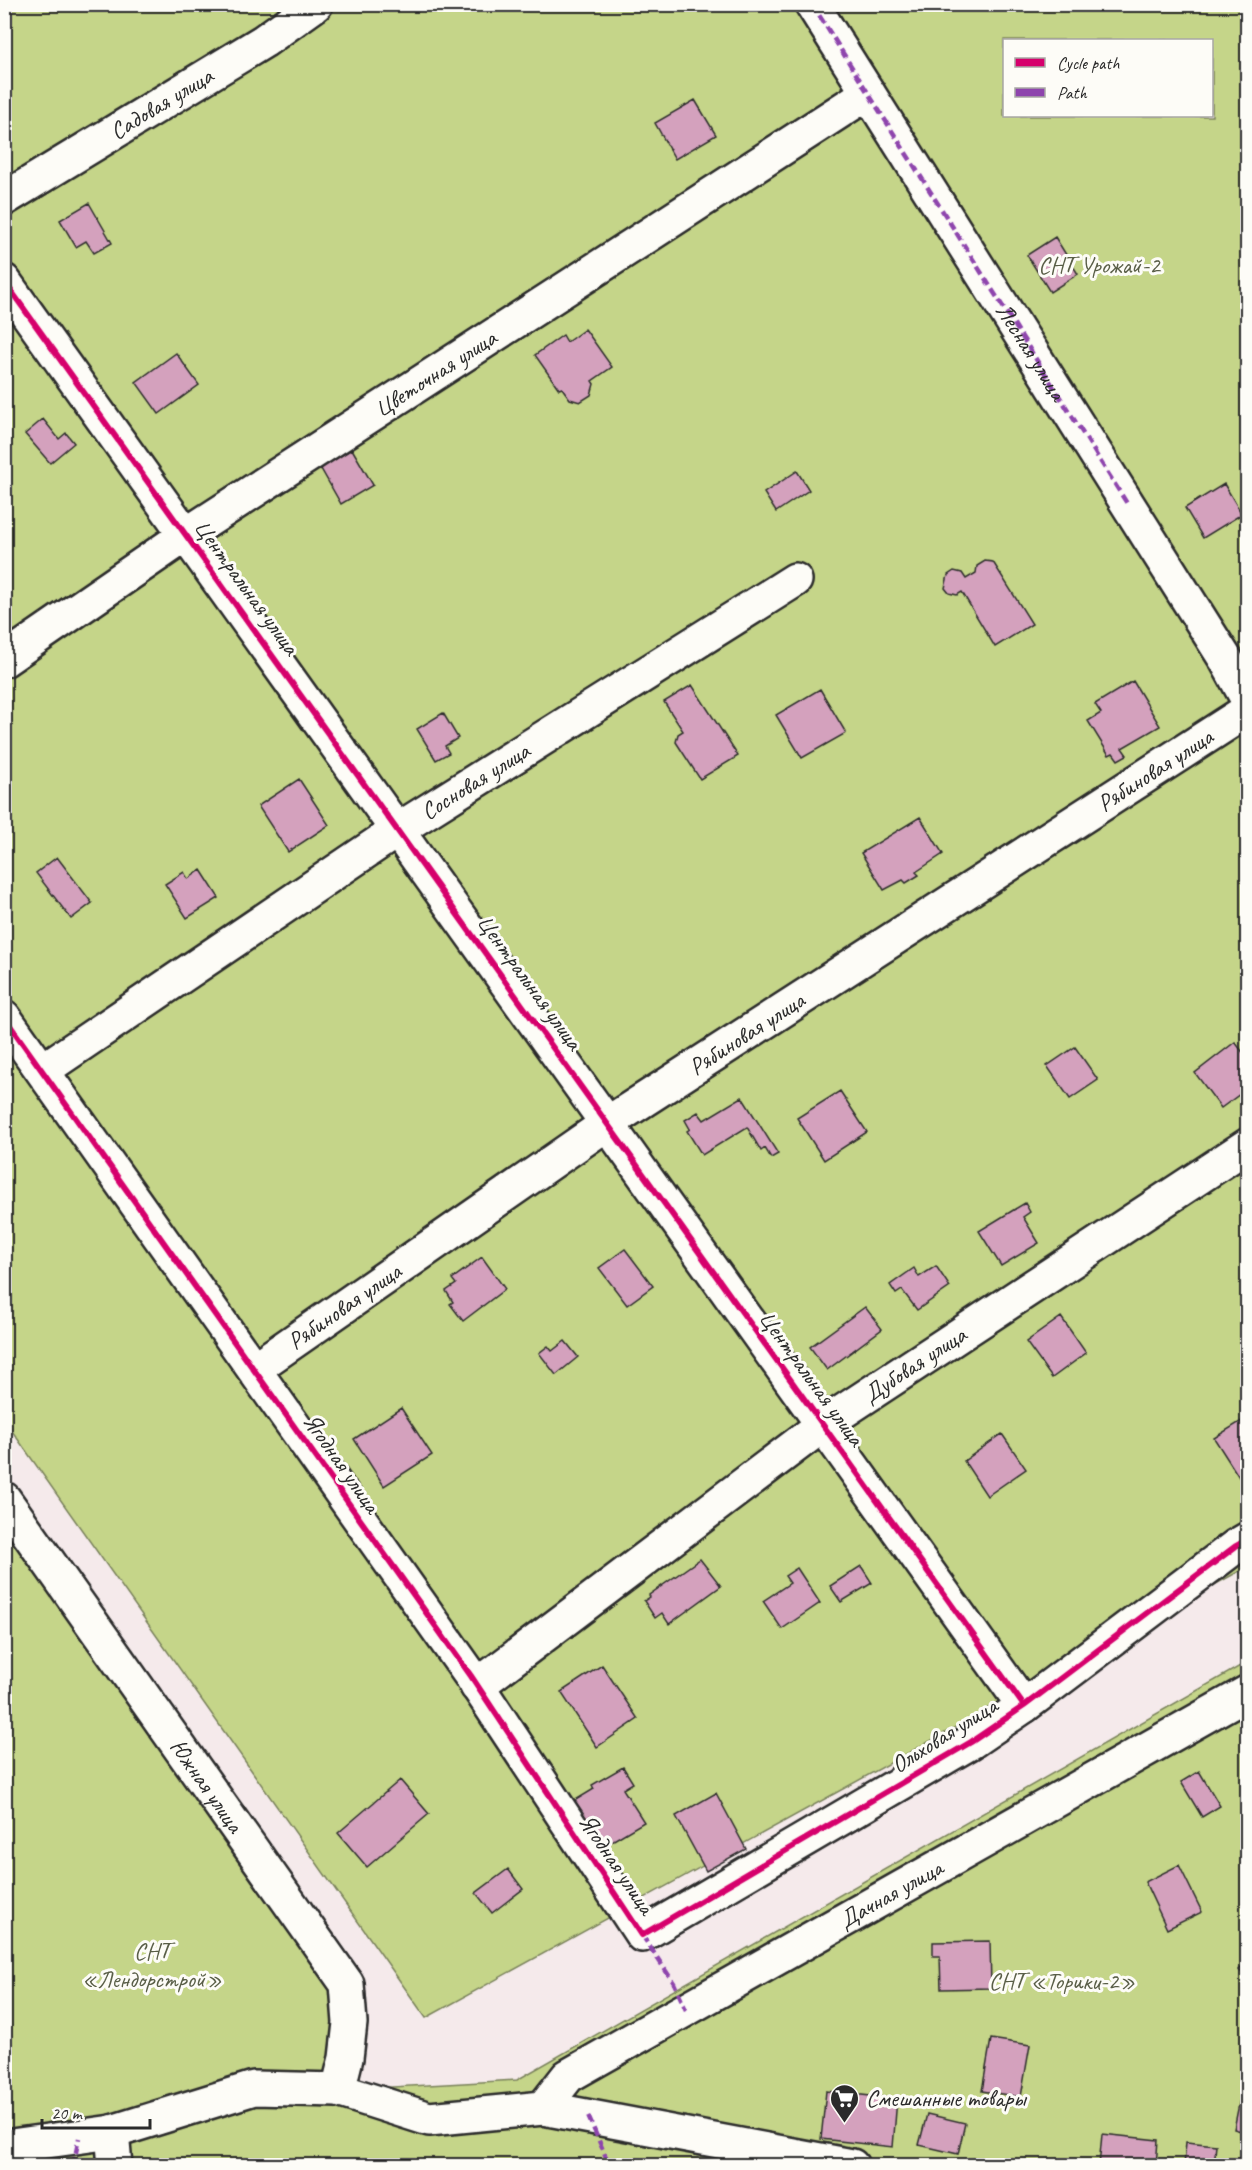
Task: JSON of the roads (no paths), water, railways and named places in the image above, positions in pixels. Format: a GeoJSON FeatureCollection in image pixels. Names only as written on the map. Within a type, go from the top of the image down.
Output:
{"type":"FeatureCollection","features":[{"type":"Feature","properties":{"kind":"street","name":"Садовая улица"},"geometry":{"type":"LineString","coordinates":[[4,199],[264,41],[316,4]]}},
{"type":"Feature","properties":{"kind":"street","name":"Лесная улица"},"geometry":{"type":"LineString","coordinates":[[812,4],[1226,660],[1248,700]]}},
{"type":"Feature","properties":{"kind":"street","name":"Цветочная улица"},"geometry":{"type":"LineString","coordinates":[[4,660],[187,534],[868,93]]}},
{"type":"Feature","properties":{"kind":"street","name":"Центральная улица"},"geometry":{"type":"LineString","coordinates":[[4,281],[1024,1706]]}},
{"type":"Feature","properties":{"kind":"street","name":"Сосновая улица"},"geometry":{"type":"LineString","coordinates":[[42,1070],[399,830],[795,580]]}},
{"type":"Feature","properties":{"kind":"street","name":"Рябиновая улица"},"geometry":{"type":"LineString","coordinates":[[254,1369],[608,1123],[1248,710]]}},
{"type":"Feature","properties":{"kind":"street","name":"Ягодная улица"},"geometry":{"type":"LineString","coordinates":[[4,1017],[477,1686],[642,1935]]}},
{"type":"Feature","properties":{"kind":"street","name":"Дубовая улица"},"geometry":{"type":"LineString","coordinates":[[477,1686],[824,1424],[1248,1145]]}},
{"type":"Feature","properties":{"kind":"street","name":"Южная улица"},"geometry":{"type":"LineString","coordinates":[[4,1499],[347,1984],[350,2023],[346,2058],[338,2090]]}},
{"type":"Feature","properties":{"kind":"street","name":"Ольховая улица"},"geometry":{"type":"LineString","coordinates":[[642,1935],[971,1742],[1024,1706],[1248,1539]]}},
{"type":"Feature","properties":{"kind":"street","name":"Дачная улица"},"geometry":{"type":"LineString","coordinates":[[543,2108],[568,2076],[1248,1692]]}},
{"type":"Feature","properties":{"kind":"street"},"geometry":{"type":"LineString","coordinates":[[8,2142],[112,2132],[254,2088],[338,2090],[429,2119],[543,2108],[852,2166]]}},
{"type":"Feature","properties":{"kind":"street"},"geometry":{"type":"LineString","coordinates":[[112,2132],[115,2166]]}},
{"type":"Feature","properties":{"kind":"place","name":"Смешанные товары"},"geometry":{"type":"Point","coordinates":[845,2124]}},
{"type":"Feature","properties":{"kind":"park label","name":"СНТ Урожай-2"},"geometry":{"type":"Point","coordinates":[1099,265]}},
{"type":"Feature","properties":{"kind":"park label","name":"СНТ «Лендорстрой»"},"geometry":{"type":"Point","coordinates":[152,1965]}},
{"type":"Feature","properties":{"kind":"park label","name":"СНТ «Торики-2»"},"geometry":{"type":"Point","coordinates":[1062,1981]}}]}
